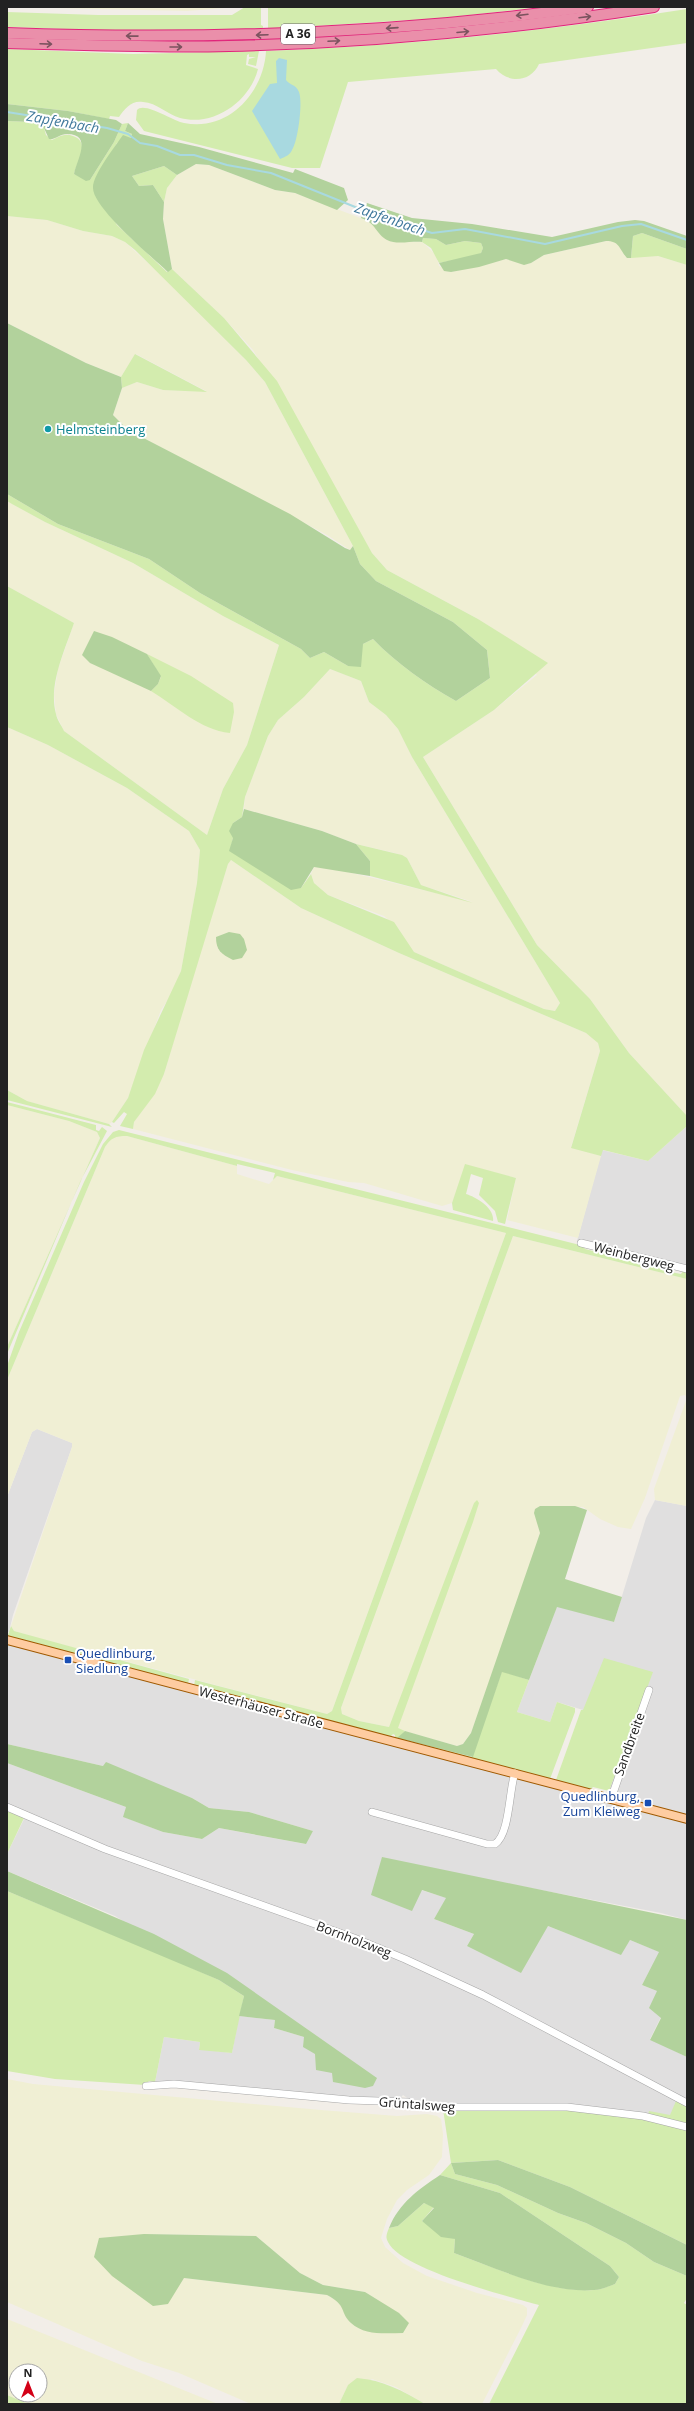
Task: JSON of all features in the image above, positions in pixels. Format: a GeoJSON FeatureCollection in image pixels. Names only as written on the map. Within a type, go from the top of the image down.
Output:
{"type":"FeatureCollection","features":[{"type":"Feature","properties":{"kind":"highway","name":"A 36"},"geometry":{"type":"LineString","coordinates":[[7,33],[148,36],[293,34],[416,27],[588,7]]}},
{"type":"Feature","properties":{"kind":"highway","name":"A 36"},"geometry":{"type":"LineString","coordinates":[[7,43],[135,47],[302,43],[471,31],[654,7]]}},
{"type":"Feature","properties":{"kind":"main road","name":"Westerhäuser Straße"},"geometry":{"type":"LineString","coordinates":[[7,1640],[687,1819]]}},
{"type":"Feature","properties":{"kind":"street","name":"Weinbergweg"},"geometry":{"type":"LineString","coordinates":[[581,1243],[687,1269]]}},
{"type":"Feature","properties":{"kind":"street","name":"Sandbreite"},"geometry":{"type":"LineString","coordinates":[[611,1799],[649,1690]]}},
{"type":"Feature","properties":{"kind":"street"},"geometry":{"type":"LineString","coordinates":[[372,1812],[487,1844],[495,1844],[500,1839],[510,1803],[511,1784],[515,1773]]}},
{"type":"Feature","properties":{"kind":"street","name":"Bornholzweg"},"geometry":{"type":"LineString","coordinates":[[7,1807],[105,1849],[340,1933],[405,1959],[483,1995],[687,2103]]}},
{"type":"Feature","properties":{"kind":"street","name":"Grüntalsweg"},"geometry":{"type":"LineString","coordinates":[[146,2086],[174,2084],[349,2100],[408,2102],[417,2106],[430,2107],[567,2107],[643,2116],[687,2127]]}},
{"type":"Feature","properties":{"kind":"shaded area"},"geometry":{"type":"Polygon","coordinates":[[[687,1126],[687,1268],[577,1241],[602,1150],[648,1161],[687,1126]]]}},
{"type":"Feature","properties":{"kind":"shaded area"},"geometry":{"type":"Polygon","coordinates":[[[37,1429],[72,1443],[72,1447],[13,1615],[9,1632],[7,1631],[7,1497],[32,1432],[37,1429]]]}},
{"type":"Feature","properties":{"kind":"shaded area"},"geometry":{"type":"Polygon","coordinates":[[[655,1500],[687,1506],[687,1920],[661,1913],[493,1881],[421,1890],[447,1898],[434,1919],[474,1934],[467,1946],[548,1926],[620,1954],[630,1940],[660,1952],[642,1985],[657,1991],[661,2017],[650,2039],[687,2057],[687,2130],[417,2105],[403,2095],[399,2100],[349,2098],[155,2082],[164,2037],[200,2042],[199,2049],[232,2053],[239,2016],[275,2020],[274,2028],[304,2037],[377,2078],[115,1916],[7,1871],[7,1854],[27,1813],[7,1804],[7,1763],[126,1807],[124,1817],[163,1832],[202,1839],[219,1828],[305,1844],[313,1831],[249,1812],[209,1808],[192,1798],[103,1766],[7,1744],[7,1643],[508,1775],[509,1779],[517,1781],[519,1777],[606,1801],[610,1788],[583,1710],[557,1702],[550,1722],[517,1712],[557,1606],[614,1622],[646,1518],[655,1500]]]}},
{"type":"Feature","properties":{"kind":"green space"},"geometry":{"type":"Polygon","coordinates":[[[8,7],[237,7],[187,11],[8,7]]]}},
{"type":"Feature","properties":{"kind":"green space"},"geometry":{"type":"Polygon","coordinates":[[[245,7],[261,7],[261,25],[263,26],[263,29],[149,32],[7,27],[7,12],[98,15],[232,15],[245,7]]]}},
{"type":"Feature","properties":{"kind":"green space"},"geometry":{"type":"Polygon","coordinates":[[[268,7],[541,7],[443,18],[268,29],[268,7]]]}},
{"type":"Feature","properties":{"kind":"green space"},"geometry":{"type":"Polygon","coordinates":[[[687,9],[687,43],[539,64],[531,74],[519,79],[507,77],[496,69],[348,82],[320,168],[292,168],[144,131],[136,120],[137,110],[141,108],[152,110],[184,123],[201,124],[216,121],[230,115],[242,105],[251,94],[259,80],[264,66],[266,51],[372,45],[529,31],[687,9]]]}},
{"type":"Feature","properties":{"kind":"green space"},"geometry":{"type":"Polygon","coordinates":[[[7,49],[133,54],[259,51],[256,66],[248,64],[249,59],[256,57],[249,57],[249,54],[247,55],[246,65],[258,69],[254,81],[239,101],[218,115],[205,119],[193,120],[180,118],[153,104],[143,102],[132,103],[119,117],[110,116],[109,119],[68,111],[7,104],[7,49]]]}},
{"type":"Feature","properties":{"kind":"green space"},"geometry":{"type":"Polygon","coordinates":[[[7,104],[68,111],[116,120],[122,124],[114,142],[90,180],[86,181],[74,174],[81,149],[79,138],[75,135],[67,134],[49,139],[44,128],[32,122],[7,121],[7,104]]]}},
{"type":"Feature","properties":{"kind":"green space"},"geometry":{"type":"Polygon","coordinates":[[[7,121],[32,122],[44,128],[46,135],[52,140],[65,135],[70,135],[78,139],[82,147],[74,174],[90,180],[114,142],[122,124],[128,123],[125,131],[132,134],[131,138],[117,143],[94,183],[117,225],[167,272],[172,269],[224,318],[277,381],[372,553],[387,570],[478,619],[548,663],[494,710],[423,757],[537,945],[590,999],[629,1053],[687,1116],[687,1126],[648,1161],[603,1150],[601,1156],[571,1148],[600,1051],[598,1043],[586,1033],[399,953],[301,908],[231,860],[228,864],[164,1074],[155,1094],[134,1122],[133,1129],[120,1126],[127,1114],[124,1112],[114,1123],[112,1122],[128,1098],[144,1050],[181,971],[197,883],[200,850],[189,831],[127,788],[48,745],[7,727],[7,586],[74,623],[62,656],[54,691],[54,703],[58,721],[64,731],[207,835],[223,789],[247,745],[279,645],[223,616],[133,563],[45,522],[12,504],[7,501],[7,494],[58,524],[149,559],[200,593],[301,649],[310,658],[324,652],[348,666],[363,644],[373,639],[412,673],[456,701],[490,678],[487,650],[453,622],[376,581],[360,564],[353,546],[265,382],[246,360],[135,250],[125,242],[112,236],[83,231],[47,220],[7,216],[7,121]],[[330,669],[304,697],[278,720],[268,736],[245,797],[242,817],[233,823],[233,838],[230,851],[301,888],[311,874],[314,883],[328,895],[394,922],[414,952],[544,1009],[555,1011],[560,1003],[412,757],[398,729],[386,715],[369,702],[361,681],[330,669]]]}},
{"type":"Feature","properties":{"kind":"green space"},"geometry":{"type":"Polygon","coordinates":[[[128,123],[140,134],[199,147],[293,173],[295,169],[344,188],[348,200],[337,210],[295,193],[275,190],[209,165],[196,164],[177,175],[164,166],[132,176],[139,186],[153,185],[164,202],[163,219],[172,269],[168,272],[124,232],[102,207],[93,188],[96,176],[123,135],[131,138],[132,134],[125,131],[128,123]]]}},
{"type":"Feature","properties":{"kind":"green space"},"geometry":{"type":"Polygon","coordinates":[[[196,164],[209,165],[275,190],[295,193],[363,219],[375,226],[387,240],[395,242],[422,242],[436,255],[439,266],[451,272],[506,259],[524,264],[531,263],[544,255],[606,241],[615,241],[622,247],[623,253],[658,256],[687,265],[687,1116],[629,1053],[590,999],[537,945],[423,757],[494,710],[537,675],[506,637],[478,619],[387,570],[372,553],[253,350],[224,318],[172,269],[163,219],[167,188],[177,175],[196,164]]]}},
{"type":"Feature","properties":{"kind":"green space"},"geometry":{"type":"Polygon","coordinates":[[[164,166],[177,175],[167,188],[164,202],[153,185],[139,186],[132,176],[164,166]]]}},
{"type":"Feature","properties":{"kind":"green space"},"geometry":{"type":"Polygon","coordinates":[[[367,203],[412,218],[472,224],[552,237],[618,222],[635,220],[644,221],[687,236],[687,249],[642,233],[633,236],[631,258],[627,258],[617,244],[611,241],[606,241],[544,255],[531,263],[524,265],[506,259],[479,267],[451,272],[444,271],[439,263],[481,253],[483,248],[481,243],[465,241],[446,245],[436,239],[423,238],[422,242],[399,243],[387,240],[380,235],[370,223],[361,218],[367,203]]]}},
{"type":"Feature","properties":{"kind":"green space"},"geometry":{"type":"Polygon","coordinates":[[[7,216],[47,220],[83,231],[112,236],[125,242],[162,276],[246,360],[265,382],[353,546],[350,550],[327,535],[128,430],[113,415],[122,388],[137,382],[163,390],[206,391],[136,354],[121,377],[86,363],[7,323],[7,216]]]}},
{"type":"Feature","properties":{"kind":"green space"},"geometry":{"type":"Polygon","coordinates":[[[642,233],[687,249],[687,265],[658,256],[631,258],[633,236],[642,233]]]}},
{"type":"Feature","properties":{"kind":"green space"},"geometry":{"type":"Polygon","coordinates":[[[423,238],[436,239],[446,245],[465,241],[481,243],[483,248],[481,253],[475,256],[439,263],[431,248],[422,242],[423,238]]]}},
{"type":"Feature","properties":{"kind":"green space"},"geometry":{"type":"Polygon","coordinates":[[[7,323],[86,363],[121,377],[122,388],[113,415],[128,430],[290,514],[345,548],[350,550],[353,546],[360,564],[376,581],[453,622],[487,650],[490,678],[456,701],[412,673],[373,639],[363,644],[361,667],[348,666],[324,652],[310,658],[301,649],[200,593],[149,559],[58,524],[7,494],[7,323]]]}},
{"type":"Feature","properties":{"kind":"green space"},"geometry":{"type":"Polygon","coordinates":[[[135,354],[207,392],[163,390],[137,382],[122,388],[121,377],[135,354]]]}},
{"type":"Feature","properties":{"kind":"green space"},"geometry":{"type":"Polygon","coordinates":[[[7,501],[45,522],[133,563],[223,616],[279,645],[247,745],[223,789],[207,835],[64,731],[56,714],[54,694],[58,669],[74,623],[7,586],[7,501]]]}},
{"type":"Feature","properties":{"kind":"green space"},"geometry":{"type":"Polygon","coordinates":[[[94,631],[112,637],[147,654],[161,676],[158,684],[151,691],[90,663],[82,655],[94,631]]]}},
{"type":"Feature","properties":{"kind":"green space"},"geometry":{"type":"Polygon","coordinates":[[[147,654],[191,676],[233,703],[234,712],[230,733],[219,731],[198,722],[151,691],[158,684],[161,677],[147,654]]]}},
{"type":"Feature","properties":{"kind":"green space"},"geometry":{"type":"Polygon","coordinates":[[[330,669],[361,681],[369,702],[386,715],[398,729],[412,757],[560,1003],[555,1011],[544,1009],[414,952],[405,941],[399,929],[384,916],[328,895],[314,883],[311,874],[314,867],[331,868],[473,902],[421,885],[407,858],[395,853],[356,844],[322,831],[244,809],[245,797],[268,736],[278,720],[304,697],[330,669]]]}},
{"type":"Feature","properties":{"kind":"green space"},"geometry":{"type":"Polygon","coordinates":[[[7,727],[48,745],[127,788],[189,831],[200,850],[197,883],[181,971],[171,995],[161,1010],[128,1098],[112,1122],[109,1124],[27,1101],[7,1090],[7,727]]]}},
{"type":"Feature","properties":{"kind":"green space"},"geometry":{"type":"Polygon","coordinates":[[[244,809],[322,831],[356,844],[370,861],[370,876],[314,867],[301,888],[291,890],[229,851],[233,838],[229,831],[233,823],[242,817],[244,809]]]}},
{"type":"Feature","properties":{"kind":"green space"},"geometry":{"type":"Polygon","coordinates":[[[356,844],[402,855],[407,858],[421,885],[473,903],[370,876],[370,861],[356,844]]]}},
{"type":"Feature","properties":{"kind":"green space"},"geometry":{"type":"Polygon","coordinates":[[[231,860],[301,908],[399,953],[593,1037],[598,1043],[600,1051],[571,1147],[601,1156],[578,1238],[507,1220],[516,1178],[466,1165],[452,1203],[442,1206],[364,1183],[348,1182],[292,1170],[133,1129],[134,1122],[164,1074],[198,958],[228,864],[231,860]]]}},
{"type":"Feature","properties":{"kind":"green space"},"geometry":{"type":"Polygon","coordinates":[[[229,932],[240,934],[244,939],[247,950],[242,958],[233,960],[222,954],[218,948],[216,937],[229,932]]]}},
{"type":"Feature","properties":{"kind":"green space"},"geometry":{"type":"Polygon","coordinates":[[[7,1090],[27,1101],[109,1124],[112,1127],[7,1100],[7,1090]]]}},
{"type":"Feature","properties":{"kind":"green space"},"geometry":{"type":"Polygon","coordinates":[[[7,1102],[96,1125],[96,1130],[99,1131],[102,1127],[107,1131],[83,1177],[100,1138],[97,1132],[69,1121],[7,1105],[7,1102]]]}},
{"type":"Feature","properties":{"kind":"green space"},"geometry":{"type":"Polygon","coordinates":[[[7,1105],[69,1121],[97,1132],[100,1138],[7,1347],[7,1105]]]}},
{"type":"Feature","properties":{"kind":"green space"},"geometry":{"type":"Polygon","coordinates":[[[119,1130],[576,1244],[584,1247],[585,1249],[593,1251],[597,1250],[623,1257],[625,1260],[641,1261],[666,1267],[666,1271],[681,1274],[683,1271],[687,1272],[687,1279],[513,1236],[341,1708],[342,1714],[359,1721],[389,1727],[474,1503],[477,1500],[479,1503],[473,1522],[398,1728],[405,1731],[398,1738],[472,1757],[502,1671],[529,1680],[517,1712],[550,1722],[557,1702],[575,1708],[575,1712],[550,1779],[530,1774],[529,1772],[522,1772],[395,1739],[395,1735],[393,1734],[390,1737],[194,1686],[195,1680],[327,1714],[332,1711],[506,1233],[277,1176],[273,1180],[275,1173],[237,1164],[237,1166],[127,1136],[119,1136],[109,1141],[105,1147],[7,1380],[7,1366],[19,1332],[84,1182],[103,1144],[113,1132],[119,1130]]]}},
{"type":"Feature","properties":{"kind":"green space"},"geometry":{"type":"Polygon","coordinates":[[[116,1136],[127,1136],[237,1166],[237,1174],[269,1184],[277,1176],[506,1233],[332,1711],[327,1714],[41,1639],[14,1631],[11,1626],[72,1447],[72,1443],[37,1429],[32,1432],[7,1497],[7,1380],[105,1147],[110,1140],[116,1136]]]}},
{"type":"Feature","properties":{"kind":"green space"},"geometry":{"type":"Polygon","coordinates":[[[465,1164],[516,1178],[505,1224],[498,1222],[495,1211],[479,1195],[483,1178],[471,1174],[466,1194],[479,1200],[488,1208],[493,1216],[493,1221],[453,1210],[452,1203],[465,1164]]]}},
{"type":"Feature","properties":{"kind":"green space"},"geometry":{"type":"Polygon","coordinates":[[[71,1202],[7,1354],[7,1347],[71,1202]]]}},
{"type":"Feature","properties":{"kind":"green space"},"geometry":{"type":"Polygon","coordinates":[[[513,1236],[687,1279],[687,1398],[685,1395],[680,1396],[645,1498],[631,1529],[618,1527],[600,1519],[583,1507],[540,1506],[535,1513],[540,1533],[534,1555],[471,1733],[463,1744],[457,1746],[397,1729],[479,1503],[389,1727],[359,1721],[342,1714],[341,1708],[513,1236]]]}},
{"type":"Feature","properties":{"kind":"green space"},"geometry":{"type":"Polygon","coordinates":[[[687,1398],[687,1506],[655,1500],[654,1489],[687,1398]]]}},
{"type":"Feature","properties":{"kind":"green space"},"geometry":{"type":"Polygon","coordinates":[[[540,1506],[575,1506],[587,1510],[565,1579],[622,1597],[614,1622],[557,1607],[529,1680],[502,1672],[473,1757],[397,1738],[405,1731],[457,1746],[463,1744],[471,1733],[540,1533],[534,1513],[535,1509],[540,1506]]]}},
{"type":"Feature","properties":{"kind":"green space"},"geometry":{"type":"Polygon","coordinates":[[[11,1626],[14,1631],[189,1679],[188,1684],[88,1658],[83,1655],[84,1653],[75,1655],[11,1638],[8,1635],[11,1626]]]}},
{"type":"Feature","properties":{"kind":"green space"},"geometry":{"type":"Polygon","coordinates":[[[604,1658],[653,1672],[609,1791],[593,1787],[591,1789],[556,1780],[581,1710],[583,1710],[604,1658]]]}},
{"type":"Feature","properties":{"kind":"green space"},"geometry":{"type":"Polygon","coordinates":[[[7,1744],[103,1766],[106,1762],[192,1798],[209,1808],[249,1812],[313,1831],[306,1844],[219,1828],[202,1839],[163,1832],[123,1817],[126,1807],[7,1763],[7,1744]]]}},
{"type":"Feature","properties":{"kind":"green space"},"geometry":{"type":"Polygon","coordinates":[[[7,1811],[24,1818],[7,1854],[7,1811]]]}},
{"type":"Feature","properties":{"kind":"green space"},"geometry":{"type":"Polygon","coordinates":[[[382,1857],[687,1920],[687,2057],[650,2040],[661,2018],[649,2008],[657,1991],[642,1985],[659,1952],[630,1940],[621,1955],[548,1926],[521,1973],[467,1946],[474,1934],[434,1919],[446,1898],[422,1890],[412,1911],[371,1895],[382,1857]]]}},
{"type":"Feature","properties":{"kind":"green space"},"geometry":{"type":"Polygon","coordinates":[[[7,1871],[154,1934],[227,1973],[377,2078],[373,2086],[365,2088],[333,2082],[332,2073],[316,2070],[315,2054],[303,2047],[304,2037],[274,2028],[275,2020],[239,2016],[244,1996],[219,1980],[7,1891],[7,1871]]]}},
{"type":"Feature","properties":{"kind":"green space"},"geometry":{"type":"Polygon","coordinates":[[[7,1891],[219,1980],[244,1996],[232,2053],[199,2050],[200,2042],[164,2037],[155,2082],[149,2081],[145,2085],[55,2079],[7,2071],[7,1891]]]}},
{"type":"Feature","properties":{"kind":"green space"},"geometry":{"type":"Polygon","coordinates":[[[7,2079],[33,2084],[321,2110],[397,2116],[427,2114],[437,2116],[441,2119],[443,2134],[442,2157],[429,2175],[407,2190],[397,2200],[387,2219],[381,2238],[385,2247],[403,2263],[427,2276],[477,2293],[523,2305],[527,2308],[527,2315],[482,2404],[425,2404],[396,2387],[372,2379],[348,2385],[339,2404],[251,2404],[179,2373],[142,2361],[7,2302],[7,2079]],[[144,2234],[184,2278],[327,2295],[339,2302],[351,2323],[380,2302],[365,2292],[323,2285],[300,2273],[256,2236],[144,2234]]]}},
{"type":"Feature","properties":{"kind":"green space"},"geometry":{"type":"Polygon","coordinates":[[[676,2101],[687,2107],[687,2125],[679,2121],[677,2123],[648,2115],[649,2111],[670,2115],[676,2101]]]}},
{"type":"Feature","properties":{"kind":"green space"},"geometry":{"type":"Polygon","coordinates":[[[443,2109],[565,2109],[646,2119],[687,2130],[687,2245],[570,2187],[498,2160],[451,2163],[443,2109]]]}},
{"type":"Feature","properties":{"kind":"green space"},"geometry":{"type":"Polygon","coordinates":[[[498,2160],[570,2187],[687,2245],[687,2276],[654,2262],[626,2243],[586,2223],[558,2213],[497,2185],[455,2174],[451,2163],[498,2160]]]}},
{"type":"Feature","properties":{"kind":"green space"},"geometry":{"type":"Polygon","coordinates":[[[451,2163],[455,2174],[497,2185],[558,2213],[586,2223],[626,2243],[654,2262],[687,2276],[687,2298],[684,2303],[687,2305],[687,2404],[489,2404],[539,2305],[457,2281],[433,2272],[413,2262],[397,2252],[388,2242],[386,2237],[389,2228],[398,2226],[424,2203],[434,2207],[422,2221],[455,2239],[454,2253],[541,2284],[559,2288],[597,2290],[615,2284],[619,2277],[610,2266],[500,2193],[440,2175],[451,2163]]]}},
{"type":"Feature","properties":{"kind":"green space"},"geometry":{"type":"Polygon","coordinates":[[[440,2175],[500,2193],[610,2266],[619,2277],[615,2284],[597,2290],[559,2288],[523,2279],[454,2253],[455,2239],[441,2237],[422,2221],[434,2208],[424,2203],[398,2226],[389,2228],[398,2211],[410,2197],[440,2175]]]}},
{"type":"Feature","properties":{"kind":"green space"},"geometry":{"type":"Polygon","coordinates":[[[144,2234],[256,2236],[300,2273],[323,2285],[365,2292],[399,2313],[409,2323],[403,2333],[369,2332],[351,2323],[345,2316],[338,2302],[327,2295],[184,2278],[168,2304],[153,2306],[112,2276],[94,2257],[99,2238],[144,2234]]]}},
{"type":"Feature","properties":{"kind":"green space"},"geometry":{"type":"Polygon","coordinates":[[[7,2319],[218,2404],[26,2403],[48,2403],[48,2363],[8,2363],[8,2395],[7,2319]]]}},
{"type":"Feature","properties":{"kind":"green space"},"geometry":{"type":"Polygon","coordinates":[[[357,2378],[384,2384],[425,2404],[339,2404],[348,2385],[357,2378]]]}},
{"type":"Feature","properties":{"kind":"green space"},"geometry":{"type":"Polygon","coordinates":[[[7,2395],[8,2403],[28,2404],[7,2404],[7,2395]]]}},
{"type":"Feature","properties":{"kind":"water"},"geometry":{"type":"Polygon","coordinates":[[[279,58],[287,60],[286,80],[298,89],[300,97],[300,112],[296,139],[290,153],[280,159],[252,111],[270,84],[277,83],[276,61],[279,58]]]}},
{"type":"Feature","properties":{"kind":"waterway","name":"Zapfenbach"},"geometry":{"type":"LineString","coordinates":[[7,112],[107,128],[128,134],[140,143],[157,146],[180,155],[194,155],[227,165],[271,173],[375,215],[432,233],[465,229],[545,244],[622,226],[641,224],[687,240]]}},
{"type":"Feature","properties":{"kind":"place","name":"Helmsteinberg"},"geometry":{"type":"Point","coordinates":[48,429]}},
{"type":"Feature","properties":{"kind":"place","name":"Quedlinburg, Siedlung"},"geometry":{"type":"Point","coordinates":[68,1660]}},
{"type":"Feature","properties":{"kind":"place","name":"Quedlinburg, Zum Kleiweg"},"geometry":{"type":"Point","coordinates":[648,1803]}}]}
